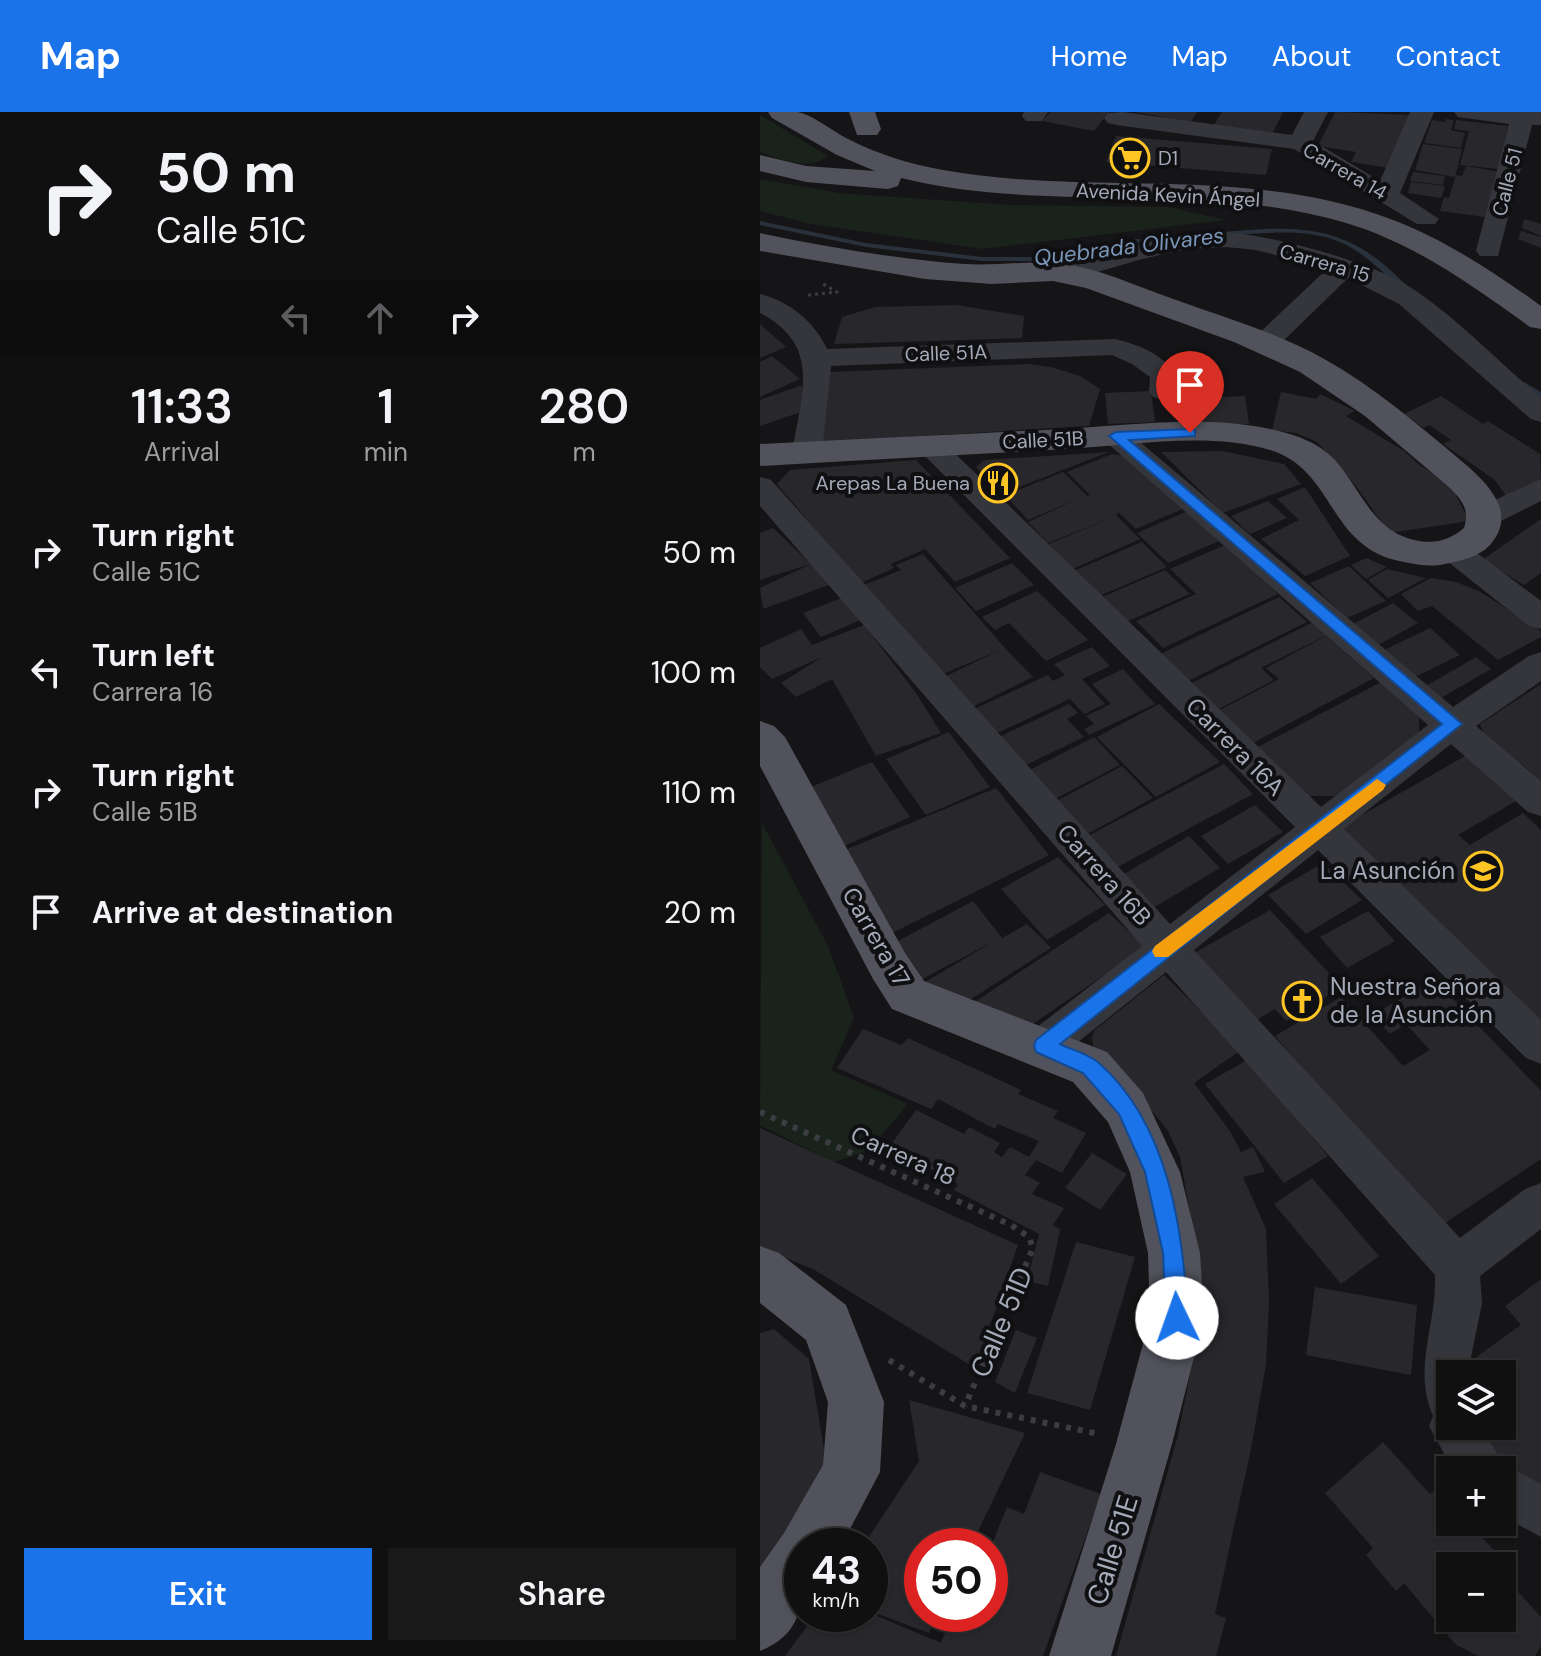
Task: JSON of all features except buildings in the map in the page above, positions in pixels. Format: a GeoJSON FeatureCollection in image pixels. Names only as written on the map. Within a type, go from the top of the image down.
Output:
{"type":"FeatureCollection","features":[{"type":"Feature","properties":{"kind":"main road","name":"Avenida Kevin Ángel"},"geometry":{"type":"LineString","coordinates":[[781,112],[809,129],[860,131],[943,154],[994,162],[1247,179],[1369,200],[1426,219],[1515,268]]}},
{"type":"Feature","properties":{"kind":"main road","name":"Avenida Kevin Ángel"},"geometry":{"type":"LineString","coordinates":[[835,112],[860,131],[891,167],[979,185],[1243,197],[1356,217],[1406,235],[1465,267],[1541,320]]}},
{"type":"Feature","properties":{"kind":"main road"},"geometry":{"type":"LineString","coordinates":[[806,174],[839,169],[849,163],[860,131]]}},
{"type":"Feature","properties":{"kind":"main road"},"geometry":{"type":"LineString","coordinates":[[760,163],[806,174],[979,185]]}},
{"type":"Feature","properties":{"kind":"main road","name":"Carrera 15"},"geometry":{"type":"LineString","coordinates":[[760,242],[883,267],[988,275],[1065,273],[1265,343],[1329,375],[1385,415],[1464,482],[1479,498],[1486,516]]}},
{"type":"Feature","properties":{"kind":"main road","name":"Calle 51B"},"geometry":{"type":"LineString","coordinates":[[760,455],[1116,436],[1213,433],[1251,436],[1286,443],[1309,455],[1326,469],[1357,524],[1378,542],[1408,553],[1454,551]]}},
{"type":"Feature","properties":{"kind":"main road"},"geometry":{"type":"LineString","coordinates":[[1454,551],[1483,529],[1486,516]]}},
{"type":"Feature","properties":{"kind":"main road","name":"Carrera 17"},"geometry":{"type":"LineString","coordinates":[[760,736],[771,748],[889,966],[908,995],[1090,1067],[1126,1108],[1155,1172],[1174,1253],[1177,1318],[1144,1444]]}},
{"type":"Feature","properties":{"kind":"main road"},"geometry":{"type":"LineString","coordinates":[[760,1271],[827,1323],[856,1402],[851,1472],[818,1528]]}},
{"type":"Feature","properties":{"kind":"main road","name":"Calle 51E"},"geometry":{"type":"LineString","coordinates":[[1080,1656],[1144,1444]]}},
{"type":"Feature","properties":{"kind":"main road"},"geometry":{"type":"LineString","coordinates":[[760,1621],[784,1583]]}},
{"type":"Feature","properties":{"kind":"street"},"geometry":{"type":"LineString","coordinates":[[1300,143],[1316,112]]}},
{"type":"Feature","properties":{"kind":"street"},"geometry":{"type":"LineString","coordinates":[[1387,194],[1422,112]]}},
{"type":"Feature","properties":{"kind":"street"},"geometry":{"type":"LineString","coordinates":[[1466,112],[1529,116]]}},
{"type":"Feature","properties":{"kind":"street","name":"Calle 51"},"geometry":{"type":"LineString","coordinates":[[1489,251],[1529,116]]}},
{"type":"Feature","properties":{"kind":"street","name":"Carrera 14"},"geometry":{"type":"LineString","coordinates":[[1113,122],[1199,121],[1300,143],[1426,219]]}},
{"type":"Feature","properties":{"kind":"street","name":"Carrera 15"},"geometry":{"type":"LineString","coordinates":[[1065,273],[1145,250],[1202,239],[1243,240],[1343,268],[1385,281],[1541,413]]}},
{"type":"Feature","properties":{"kind":"street"},"geometry":{"type":"LineString","coordinates":[[1265,343],[1343,268]]}},
{"type":"Feature","properties":{"kind":"street"},"geometry":{"type":"LineString","coordinates":[[764,304],[809,335],[818,358],[807,453]]}},
{"type":"Feature","properties":{"kind":"street","name":"Calle 51A"},"geometry":{"type":"LineString","coordinates":[[818,358],[1115,347],[1145,359],[1165,377],[1163,391]]}},
{"type":"Feature","properties":{"kind":"street"},"geometry":{"type":"LineString","coordinates":[[1116,436],[1541,802]]}},
{"type":"Feature","properties":{"kind":"street","name":"Carrera 16A"},"geometry":{"type":"LineString","coordinates":[[931,446],[1320,832],[1541,1046]]}},
{"type":"Feature","properties":{"kind":"street","name":"Carrera 16B"},"geometry":{"type":"LineString","coordinates":[[760,487],[1167,947],[1457,1267]]}},
{"type":"Feature","properties":{"kind":"street"},"geometry":{"type":"LineString","coordinates":[[1486,516],[1541,489]]}},
{"type":"Feature","properties":{"kind":"street"},"geometry":{"type":"LineString","coordinates":[[1454,551],[1541,618]]}},
{"type":"Feature","properties":{"kind":"street"},"geometry":{"type":"LineString","coordinates":[[1043,1046],[1167,947],[1320,832],[1453,724],[1541,664]]}},
{"type":"Feature","properties":{"kind":"street"},"geometry":{"type":"LineString","coordinates":[[1446,1360],[1459,1303],[1457,1267],[1541,1203]]}},
{"type":"Feature","properties":{"kind":"street"},"geometry":{"type":"LineString","coordinates":[[1516,1497],[1541,1512]]}},
{"type":"Feature","properties":{"kind":"path"},"geometry":{"type":"LineString","coordinates":[[764,304],[802,295],[837,292],[835,288],[820,283]]}},
{"type":"Feature","properties":{"kind":"path","name":"Carrera 18"},"geometry":{"type":"LineString","coordinates":[[760,1112],[1011,1225],[1029,1237]]}},
{"type":"Feature","properties":{"kind":"path","name":"Calle 51D"},"geometry":{"type":"LineString","coordinates":[[965,1406],[1033,1248],[1029,1237]]}},
{"type":"Feature","properties":{"kind":"path"},"geometry":{"type":"LineString","coordinates":[[827,1323],[965,1406],[1144,1444]]}},
{"type":"Feature","properties":{"kind":"shaded area"},"geometry":{"type":"Polygon","coordinates":[[[760,115],[828,156],[804,163],[786,161],[760,152],[760,115]]]}},
{"type":"Feature","properties":{"kind":"shaded area"},"geometry":{"type":"Polygon","coordinates":[[[760,179],[839,193],[1010,205],[1168,207],[1226,220],[983,249],[811,224],[760,211],[760,179]]]}},
{"type":"Feature","properties":{"kind":"shaded area"},"geometry":{"type":"Polygon","coordinates":[[[762,823],[828,946],[854,1018],[831,1070],[908,1104],[868,1151],[834,1162],[760,1125],[762,823]]]}},
{"type":"Feature","properties":{"kind":"waterway","name":"Quebrada Olivares"},"geometry":{"type":"LineString","coordinates":[[760,223],[866,245],[982,259],[1054,259],[1127,242],[1188,237]]}},
{"type":"Feature","properties":{"kind":"waterway","name":"Quebrada Olivares"},"geometry":{"type":"LineString","coordinates":[[1221,234],[1291,231],[1332,237],[1361,251],[1403,286]]}},
{"type":"Feature","properties":{"kind":"waterway","name":"Quebrada Olivares"},"geometry":{"type":"LineString","coordinates":[[1521,384],[1541,396]]}},
{"type":"Feature","properties":{"kind":"slow traffic"},"geometry":{"type":"LineString","coordinates":[[1161,951],[1320,832],[1377,785]]}},
{"type":"Feature","properties":{"kind":"place","name":"D1"},"geometry":{"type":"Point","coordinates":[1130,158]}},
{"type":"Feature","properties":{"kind":"place","name":"Arepas La Buena"},"geometry":{"type":"Point","coordinates":[998,483]}},
{"type":"Feature","properties":{"kind":"place","name":"La Asunción"},"geometry":{"type":"Point","coordinates":[1483,871]}},
{"type":"Feature","properties":{"kind":"place","name":"Nuestra Señora de la Asunción"},"geometry":{"type":"Point","coordinates":[1302,1001]}},
{"type":"Feature","properties":{"kind":"route"},"geometry":{"type":"LineString","coordinates":[[1177,1318],[1174,1253],[1155,1172],[1126,1108],[1090,1067],[1043,1046],[1167,947],[1320,832],[1453,724],[1116,436],[1190,433]]}}]}
